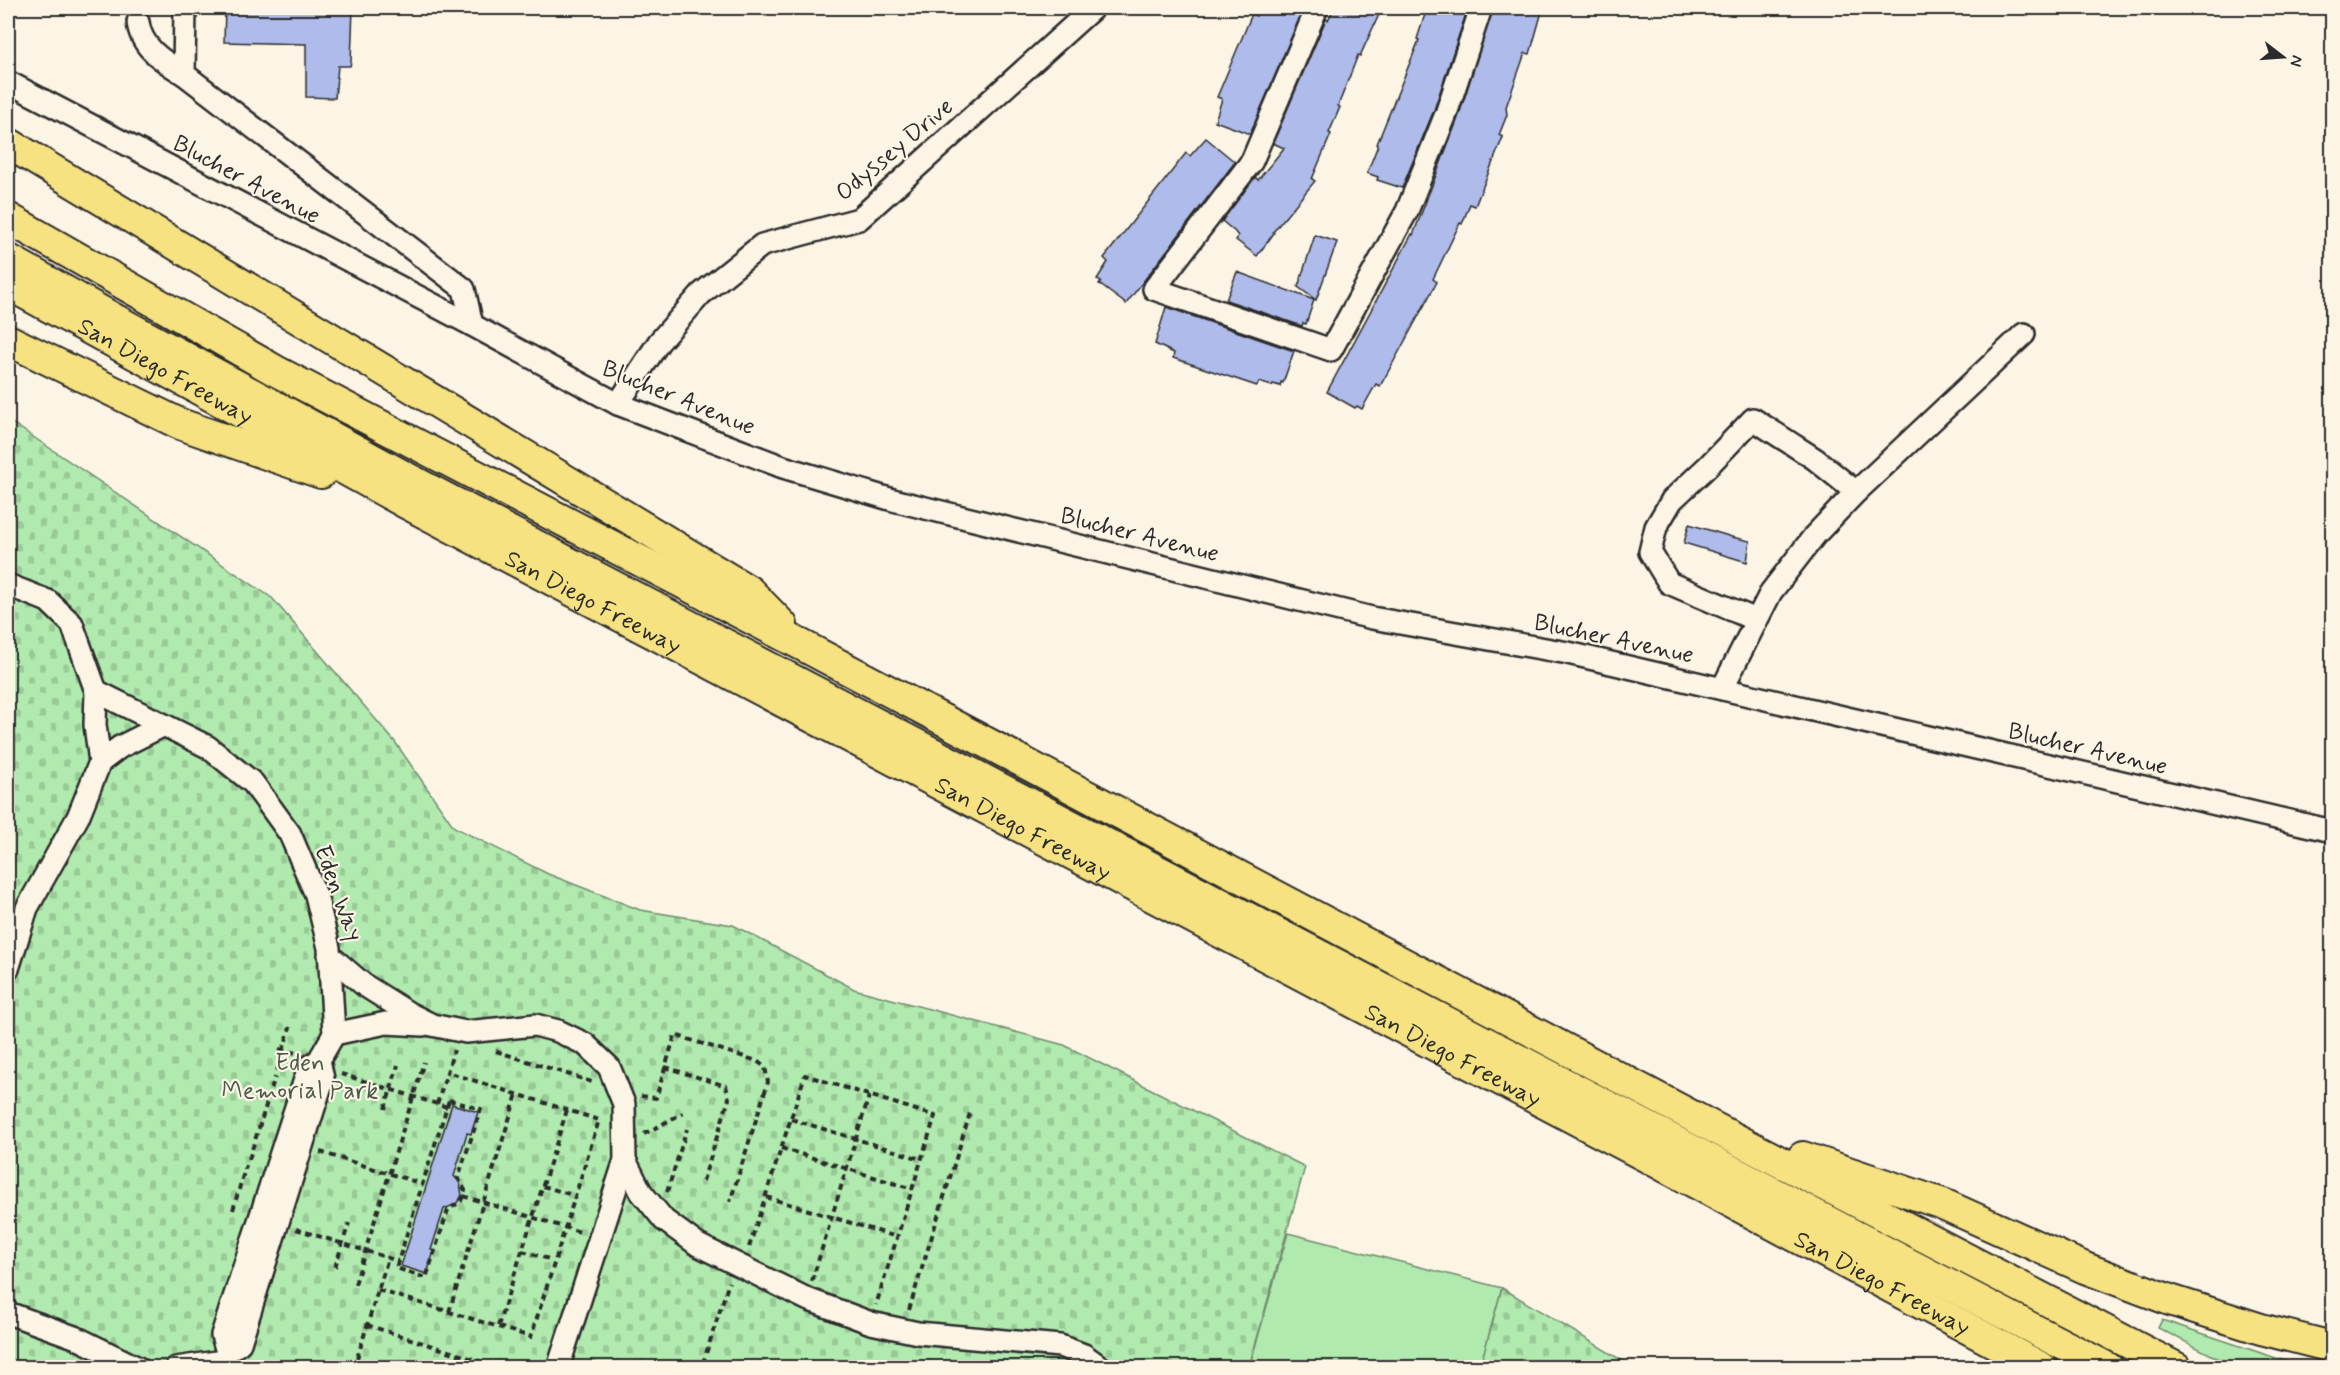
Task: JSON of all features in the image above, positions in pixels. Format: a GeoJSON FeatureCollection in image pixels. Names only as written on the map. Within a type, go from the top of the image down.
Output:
{"type":"FeatureCollection","features":[{"type":"Feature","properties":{"kind":"highway"},"geometry":{"type":"LineString","coordinates":[[8,143],[749,591],[798,643]]}},
{"type":"Feature","properties":{"kind":"highway"},"geometry":{"type":"LineString","coordinates":[[8,218],[276,371],[798,643],[1709,1125],[2176,1368]]}},
{"type":"Feature","properties":{"kind":"highway"},"geometry":{"type":"LineString","coordinates":[[8,259],[407,478],[2108,1368]]}},
{"type":"Feature","properties":{"kind":"highway","name":"San Diego Freeway"},"geometry":{"type":"LineString","coordinates":[[8,284],[406,503],[1605,1134],[2042,1368]]}},
{"type":"Feature","properties":{"kind":"highway"},"geometry":{"type":"LineString","coordinates":[[8,340],[180,424],[406,503]]}},
{"type":"Feature","properties":{"kind":"highway"},"geometry":{"type":"LineString","coordinates":[[1709,1125],[1942,1204],[2085,1268],[2170,1300],[2261,1329],[2332,1347]]}},
{"type":"Feature","properties":{"kind":"street"},"geometry":{"type":"LineString","coordinates":[[183,74],[185,8]]}},
{"type":"Feature","properties":{"kind":"street","name":"Odyssey Drive"},"geometry":{"type":"LineString","coordinates":[[618,404],[658,342],[701,294],[762,245],[859,219],[1094,8]]}},
{"type":"Feature","properties":{"kind":"street"},"geometry":{"type":"LineString","coordinates":[[1317,8],[1252,161],[1154,289],[1331,350],[1407,211],[1446,114],[1481,8]]}},
{"type":"Feature","properties":{"kind":"street"},"geometry":{"type":"LineString","coordinates":[[138,22],[139,32],[148,47],[160,59],[183,74],[464,289],[472,325]]}},
{"type":"Feature","properties":{"kind":"street","name":"Blucher Avenue"},"geometry":{"type":"LineString","coordinates":[[8,82],[618,404],[783,467],[893,500],[1372,618],[1568,653],[2332,831]]}},
{"type":"Feature","properties":{"kind":"street"},"geometry":{"type":"LineString","coordinates":[[1722,689],[1771,592],[1815,535],[1856,492],[2024,334]]}},
{"type":"Feature","properties":{"kind":"street"},"geometry":{"type":"LineString","coordinates":[[1756,620],[1670,583],[1650,552],[1656,526],[1672,500],[1753,419],[1815,459],[1856,492]]}},
{"type":"Feature","properties":{"kind":"street"},"geometry":{"type":"LineString","coordinates":[[8,585],[48,601],[72,624],[96,691],[95,725],[100,762],[78,817],[27,908],[8,969]]}},
{"type":"Feature","properties":{"kind":"street","name":"Eden Way"},"geometry":{"type":"LineString","coordinates":[[96,691],[208,747],[253,783],[290,834],[316,895],[329,955],[363,985],[432,1026],[460,1030],[535,1025],[558,1031],[585,1044],[609,1067],[621,1096],[625,1152]]}},
{"type":"Feature","properties":{"kind":"street"},"geometry":{"type":"LineString","coordinates":[[100,762],[120,747],[164,725]]}},
{"type":"Feature","properties":{"kind":"street"},"geometry":{"type":"LineString","coordinates":[[177,1368],[225,1360],[240,1342],[323,1078],[320,1064],[334,1034],[329,955]]}},
{"type":"Feature","properties":{"kind":"street"},"geometry":{"type":"LineString","coordinates":[[334,1034],[386,1023],[432,1026]]}},
{"type":"Feature","properties":{"kind":"street"},"geometry":{"type":"LineString","coordinates":[[225,1360],[222,1335],[309,1067],[320,1064]]}},
{"type":"Feature","properties":{"kind":"street"},"geometry":{"type":"LineString","coordinates":[[625,1152],[640,1192],[660,1215],[698,1245],[807,1299],[871,1323],[903,1330],[952,1338],[1060,1346],[1084,1355],[1102,1368]]}},
{"type":"Feature","properties":{"kind":"street"},"geometry":{"type":"LineString","coordinates":[[558,1368],[625,1152]]}},
{"type":"Feature","properties":{"kind":"street"},"geometry":{"type":"LineString","coordinates":[[8,1313],[77,1338],[138,1368]]}},
{"type":"Feature","properties":{"kind":"path"},"geometry":{"type":"LineString","coordinates":[[277,1071],[290,1027]]}},
{"type":"Feature","properties":{"kind":"path"},"geometry":{"type":"LineString","coordinates":[[489,1029],[484,1047],[621,1096],[656,1098],[675,1035],[757,1061],[765,1067],[768,1082],[730,1202]]}},
{"type":"Feature","properties":{"kind":"path"},"geometry":{"type":"LineString","coordinates":[[437,1104],[460,1030]]}},
{"type":"Feature","properties":{"kind":"path"},"geometry":{"type":"LineString","coordinates":[[355,1284],[424,1062]]}},
{"type":"Feature","properties":{"kind":"path"},"geometry":{"type":"LineString","coordinates":[[320,1064],[447,1107]]}},
{"type":"Feature","properties":{"kind":"path"},"geometry":{"type":"LineString","coordinates":[[385,1109],[398,1065]]}},
{"type":"Feature","properties":{"kind":"path"},"geometry":{"type":"LineString","coordinates":[[665,1066],[726,1086],[729,1099],[702,1184]]}},
{"type":"Feature","properties":{"kind":"path"},"geometry":{"type":"LineString","coordinates":[[378,1290],[531,1338],[599,1120],[447,1072]]}},
{"type":"Feature","properties":{"kind":"path"},"geometry":{"type":"LineString","coordinates":[[703,1363],[766,1197],[805,1076],[935,1116],[871,1323]]}},
{"type":"Feature","properties":{"kind":"path"},"geometry":{"type":"LineString","coordinates":[[249,1160],[275,1077]]}},
{"type":"Feature","properties":{"kind":"path"},"geometry":{"type":"LineString","coordinates":[[449,1312],[517,1094]]}},
{"type":"Feature","properties":{"kind":"path"},"geometry":{"type":"LineString","coordinates":[[807,1299],[869,1096]]}},
{"type":"Feature","properties":{"kind":"path"},"geometry":{"type":"LineString","coordinates":[[448,1100],[481,1109],[458,1178],[465,1191],[461,1201],[448,1210],[426,1278],[396,1268],[447,1107],[448,1100]]}},
{"type":"Feature","properties":{"kind":"path"},"geometry":{"type":"LineString","coordinates":[[498,1327],[567,1110]]}},
{"type":"Feature","properties":{"kind":"path"},"geometry":{"type":"LineString","coordinates":[[625,1152],[683,1113]]}},
{"type":"Feature","properties":{"kind":"path"},"geometry":{"type":"LineString","coordinates":[[903,1330],[970,1113]]}},
{"type":"Feature","properties":{"kind":"path"},"geometry":{"type":"LineString","coordinates":[[791,1119],[921,1159]]}},
{"type":"Feature","properties":{"kind":"path"},"geometry":{"type":"LineString","coordinates":[[660,1215],[687,1130]]}},
{"type":"Feature","properties":{"kind":"path"},"geometry":{"type":"LineString","coordinates":[[302,1146],[423,1184]]}},
{"type":"Feature","properties":{"kind":"path"},"geometry":{"type":"LineString","coordinates":[[781,1148],[912,1189]]}},
{"type":"Feature","properties":{"kind":"path"},"geometry":{"type":"LineString","coordinates":[[233,1210],[246,1165]]}},
{"type":"Feature","properties":{"kind":"path"},"geometry":{"type":"LineString","coordinates":[[543,1186],[569,1194]]}},
{"type":"Feature","properties":{"kind":"path"},"geometry":{"type":"LineString","coordinates":[[463,1196],[600,1238]]}},
{"type":"Feature","properties":{"kind":"path"},"geometry":{"type":"LineString","coordinates":[[766,1197],[897,1237]]}},
{"type":"Feature","properties":{"kind":"path"},"geometry":{"type":"LineString","coordinates":[[278,1223],[398,1261]]}},
{"type":"Feature","properties":{"kind":"path"},"geometry":{"type":"LineString","coordinates":[[335,1267],[348,1223]]}},
{"type":"Feature","properties":{"kind":"path"},"geometry":{"type":"LineString","coordinates":[[522,1251],[549,1259]]}},
{"type":"Feature","properties":{"kind":"path"},"geometry":{"type":"LineString","coordinates":[[354,1368],[388,1258]]}},
{"type":"Feature","properties":{"kind":"path"},"geometry":{"type":"LineString","coordinates":[[367,1325],[501,1368]]}},
{"type":"Feature","properties":{"kind":"path"},"geometry":{"type":"LineString","coordinates":[[684,1366],[693,1362],[703,1363],[711,1368]]}},
{"type":"Feature","properties":{"kind":"green space","name":"Eden Memorial Park"},"geometry":{"type":"Polygon","coordinates":[[[8,420],[272,598],[395,742],[454,827],[548,874],[640,910],[733,925],[854,989],[1064,1045],[1305,1167],[1249,1367],[8,1367],[8,420]]]}},
{"type":"Feature","properties":{"kind":"green space"},"geometry":{"type":"Polygon","coordinates":[[[1288,1233],[1502,1288],[1480,1367],[1249,1368],[1288,1233]]]}},
{"type":"Feature","properties":{"kind":"green space"},"geometry":{"type":"Polygon","coordinates":[[[1502,1288],[1633,1367],[1480,1367],[1502,1288]]]}},
{"type":"Feature","properties":{"kind":"green space"},"geometry":{"type":"Polygon","coordinates":[[[2162,1320],[2291,1363],[2310,1367],[2235,1367],[2158,1328],[2162,1320]]]}},
{"type":"Feature","properties":{"kind":"building"},"geometry":{"type":"Polygon","coordinates":[[[353,8],[351,62],[350,66],[338,66],[335,98],[306,97],[306,44],[224,42],[225,9],[353,8]]]}},
{"type":"Feature","properties":{"kind":"building"},"geometry":{"type":"Polygon","coordinates":[[[1260,8],[1303,10],[1250,134],[1215,121],[1222,99],[1217,97],[1252,14],[1256,16],[1260,8]]]}},
{"type":"Feature","properties":{"kind":"building"},"geometry":{"type":"Polygon","coordinates":[[[1334,8],[1382,8],[1360,56],[1358,55],[1338,106],[1340,107],[1329,133],[1331,134],[1312,179],[1315,181],[1273,232],[1257,256],[1236,240],[1238,236],[1222,221],[1255,177],[1258,180],[1284,148],[1273,143],[1326,19],[1328,20],[1334,8]]]}},
{"type":"Feature","properties":{"kind":"building"},"geometry":{"type":"Polygon","coordinates":[[[1427,8],[1468,8],[1434,110],[1402,188],[1377,180],[1378,177],[1367,173],[1419,40],[1417,39],[1427,8]]]}},
{"type":"Feature","properties":{"kind":"building"},"geometry":{"type":"Polygon","coordinates":[[[1493,8],[1543,8],[1530,54],[1525,53],[1506,107],[1507,115],[1499,135],[1503,137],[1475,206],[1470,204],[1462,224],[1460,223],[1433,279],[1437,282],[1388,372],[1380,386],[1376,384],[1362,409],[1357,406],[1355,408],[1327,392],[1413,235],[1458,118],[1493,8]]]}},
{"type":"Feature","properties":{"kind":"building"},"geometry":{"type":"Polygon","coordinates":[[[1206,138],[1235,162],[1126,304],[1099,284],[1101,282],[1097,279],[1108,262],[1104,258],[1186,153],[1190,156],[1206,138]]]}},
{"type":"Feature","properties":{"kind":"building"},"geometry":{"type":"Polygon","coordinates":[[[1315,235],[1337,242],[1316,300],[1298,287],[1315,235]]]}},
{"type":"Feature","properties":{"kind":"building"},"geometry":{"type":"Polygon","coordinates":[[[1237,272],[1314,300],[1306,324],[1303,323],[1302,326],[1226,300],[1237,272]]]}},
{"type":"Feature","properties":{"kind":"building"},"geometry":{"type":"Polygon","coordinates":[[[1166,307],[1294,351],[1283,383],[1281,382],[1280,386],[1273,384],[1272,386],[1259,382],[1257,386],[1173,358],[1174,353],[1155,344],[1166,307]]]}},
{"type":"Feature","properties":{"kind":"building"},"geometry":{"type":"Polygon","coordinates":[[[1689,524],[1750,541],[1747,562],[1684,543],[1689,524]]]}},
{"type":"Feature","properties":{"kind":"building"},"geometry":{"type":"Polygon","coordinates":[[[452,1104],[478,1112],[471,1134],[467,1133],[454,1176],[460,1183],[462,1196],[456,1204],[444,1209],[431,1250],[434,1251],[427,1274],[401,1266],[452,1104]]]}}]}
